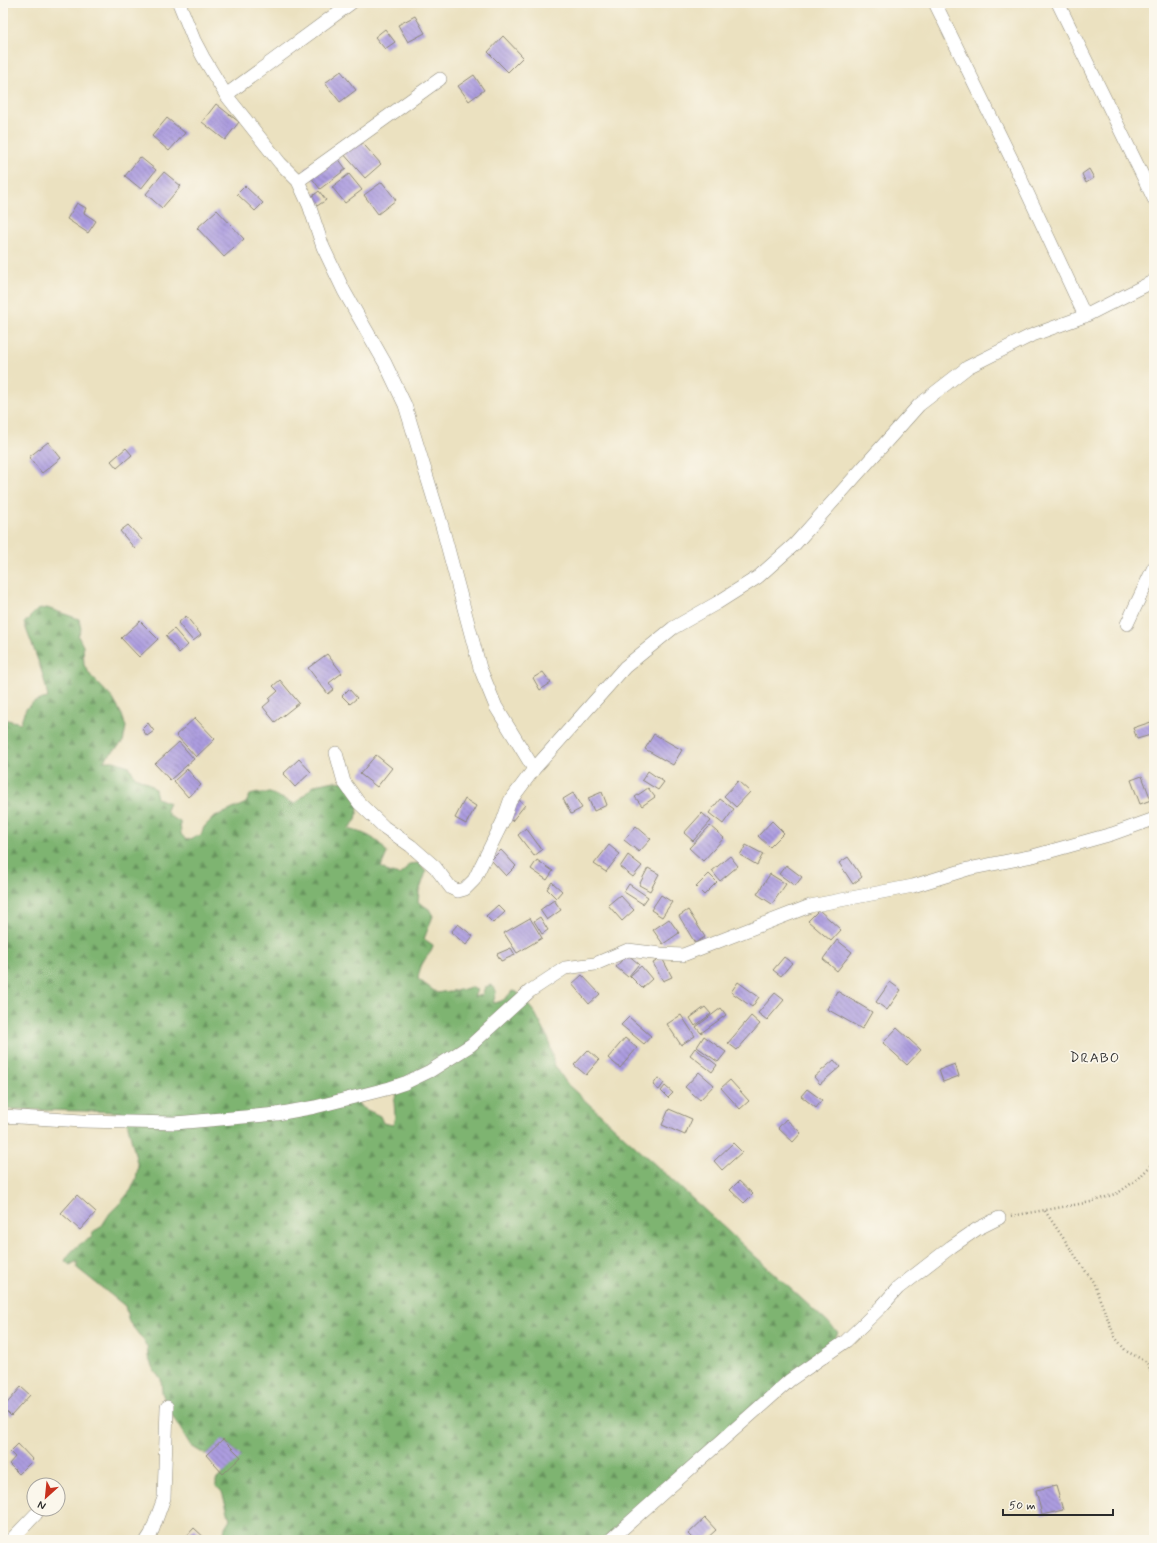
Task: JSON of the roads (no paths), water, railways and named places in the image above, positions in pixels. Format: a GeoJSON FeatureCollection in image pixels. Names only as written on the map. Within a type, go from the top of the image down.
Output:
{"type":"FeatureCollection","features":[{"type":"Feature","properties":{"kind":"street"},"geometry":{"type":"LineString","coordinates":[[179,3],[197,46],[226,95],[280,163],[298,181],[309,205],[323,247],[344,291],[385,364],[405,405],[442,526],[480,668],[496,706],[534,769]]}},
{"type":"Feature","properties":{"kind":"street"},"geometry":{"type":"LineString","coordinates":[[226,95],[351,3]]}},
{"type":"Feature","properties":{"kind":"street"},"geometry":{"type":"LineString","coordinates":[[935,3],[1012,160],[1085,316]]}},
{"type":"Feature","properties":{"kind":"street"},"geometry":{"type":"LineString","coordinates":[[1058,3],[1154,199]]}},
{"type":"Feature","properties":{"kind":"street"},"geometry":{"type":"LineString","coordinates":[[298,181],[440,79]]}},
{"type":"Feature","properties":{"kind":"street"},"geometry":{"type":"LineString","coordinates":[[336,753],[344,782],[359,803],[384,827],[411,846],[435,867],[451,888],[458,891],[465,889],[474,880],[503,821],[510,801],[534,769],[625,667],[673,628],[718,603],[758,577],[795,544],[919,405],[968,366],[1030,336],[1085,316],[1154,281]]}},
{"type":"Feature","properties":{"kind":"street"},"geometry":{"type":"LineString","coordinates":[[1127,624],[1154,567]]}},
{"type":"Feature","properties":{"kind":"street"},"geometry":{"type":"LineString","coordinates":[[3,1116],[82,1121],[175,1122],[277,1114],[316,1107],[390,1088],[405,1083],[430,1071],[472,1046],[530,991],[565,968],[595,964],[628,950],[683,955],[810,906],[913,886],[968,869],[1032,856],[1112,834],[1154,819]]}},
{"type":"Feature","properties":{"kind":"street"},"geometry":{"type":"LineString","coordinates":[[610,1540],[790,1380],[846,1341],[898,1288],[977,1228],[999,1218]]}},
{"type":"Feature","properties":{"kind":"street"},"geometry":{"type":"LineString","coordinates":[[147,1540],[164,1498],[167,1407]]}},
{"type":"Feature","properties":{"kind":"street"},"geometry":{"type":"LineString","coordinates":[[11,1540],[33,1517]]}},
{"type":"Feature","properties":{"kind":"district","name":"DRABO"},"geometry":{"type":"Point","coordinates":[1095,1058]}}]}
